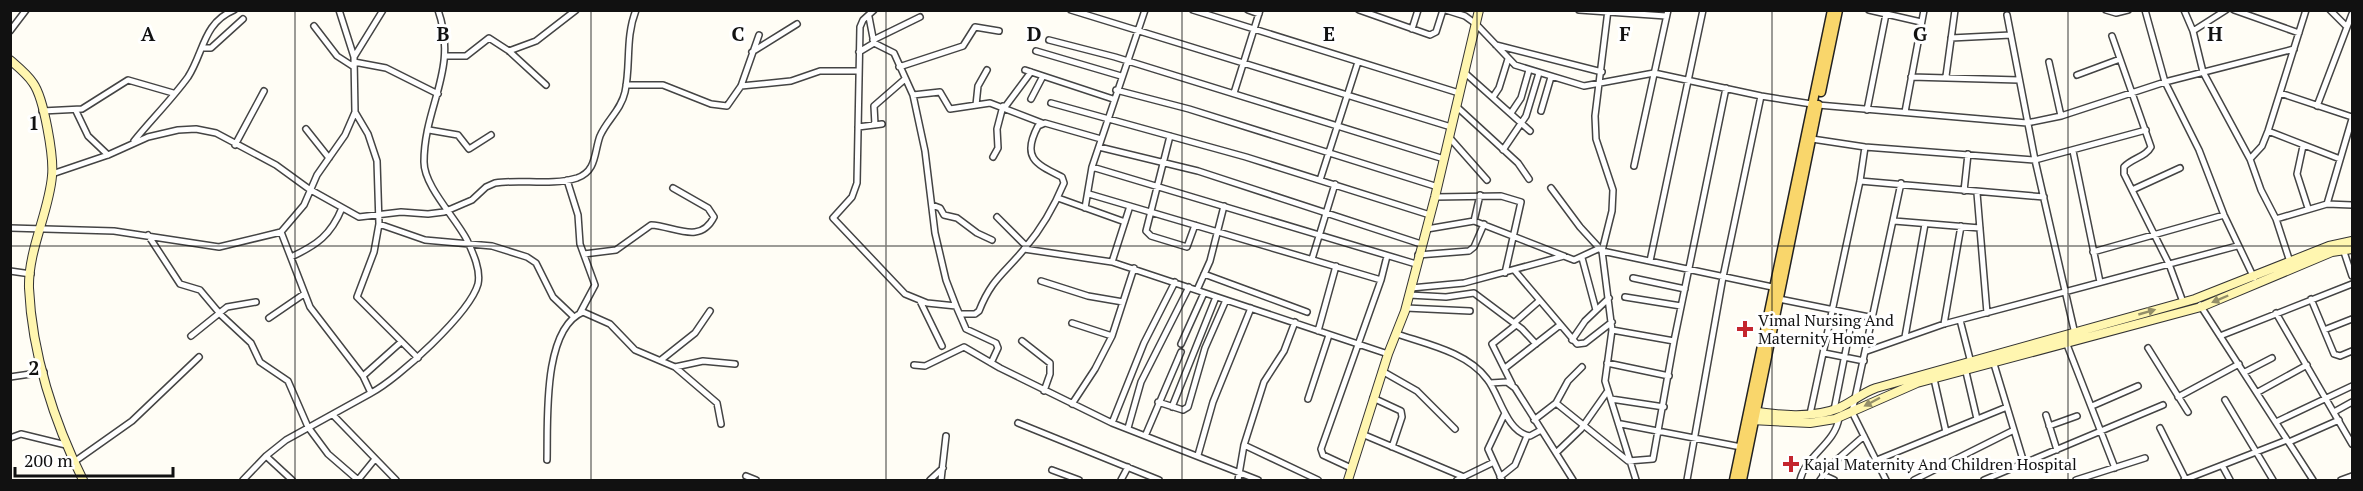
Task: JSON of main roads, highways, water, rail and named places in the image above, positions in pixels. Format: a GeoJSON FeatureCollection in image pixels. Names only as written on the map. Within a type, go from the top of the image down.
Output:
{"type":"FeatureCollection","features":[{"type":"Feature","properties":{"kind":"main road"},"geometry":{"type":"LineString","coordinates":[[1734,480],[1779,299],[1778,289],[1832,10]]}},
{"type":"Feature","properties":{"kind":"main road"},"geometry":{"type":"LineString","coordinates":[[1742,480],[1751,415],[1812,140],[1815,104],[1838,10]]}},
{"type":"Feature","properties":{"kind":"place","name":"Vimal Nursing And Maternity Home"},"geometry":{"type":"Point","coordinates":[1745,329]}},
{"type":"Feature","properties":{"kind":"place","name":"Kajal Maternity And Children Hospital"},"geometry":{"type":"Point","coordinates":[1791,464]}}]}
